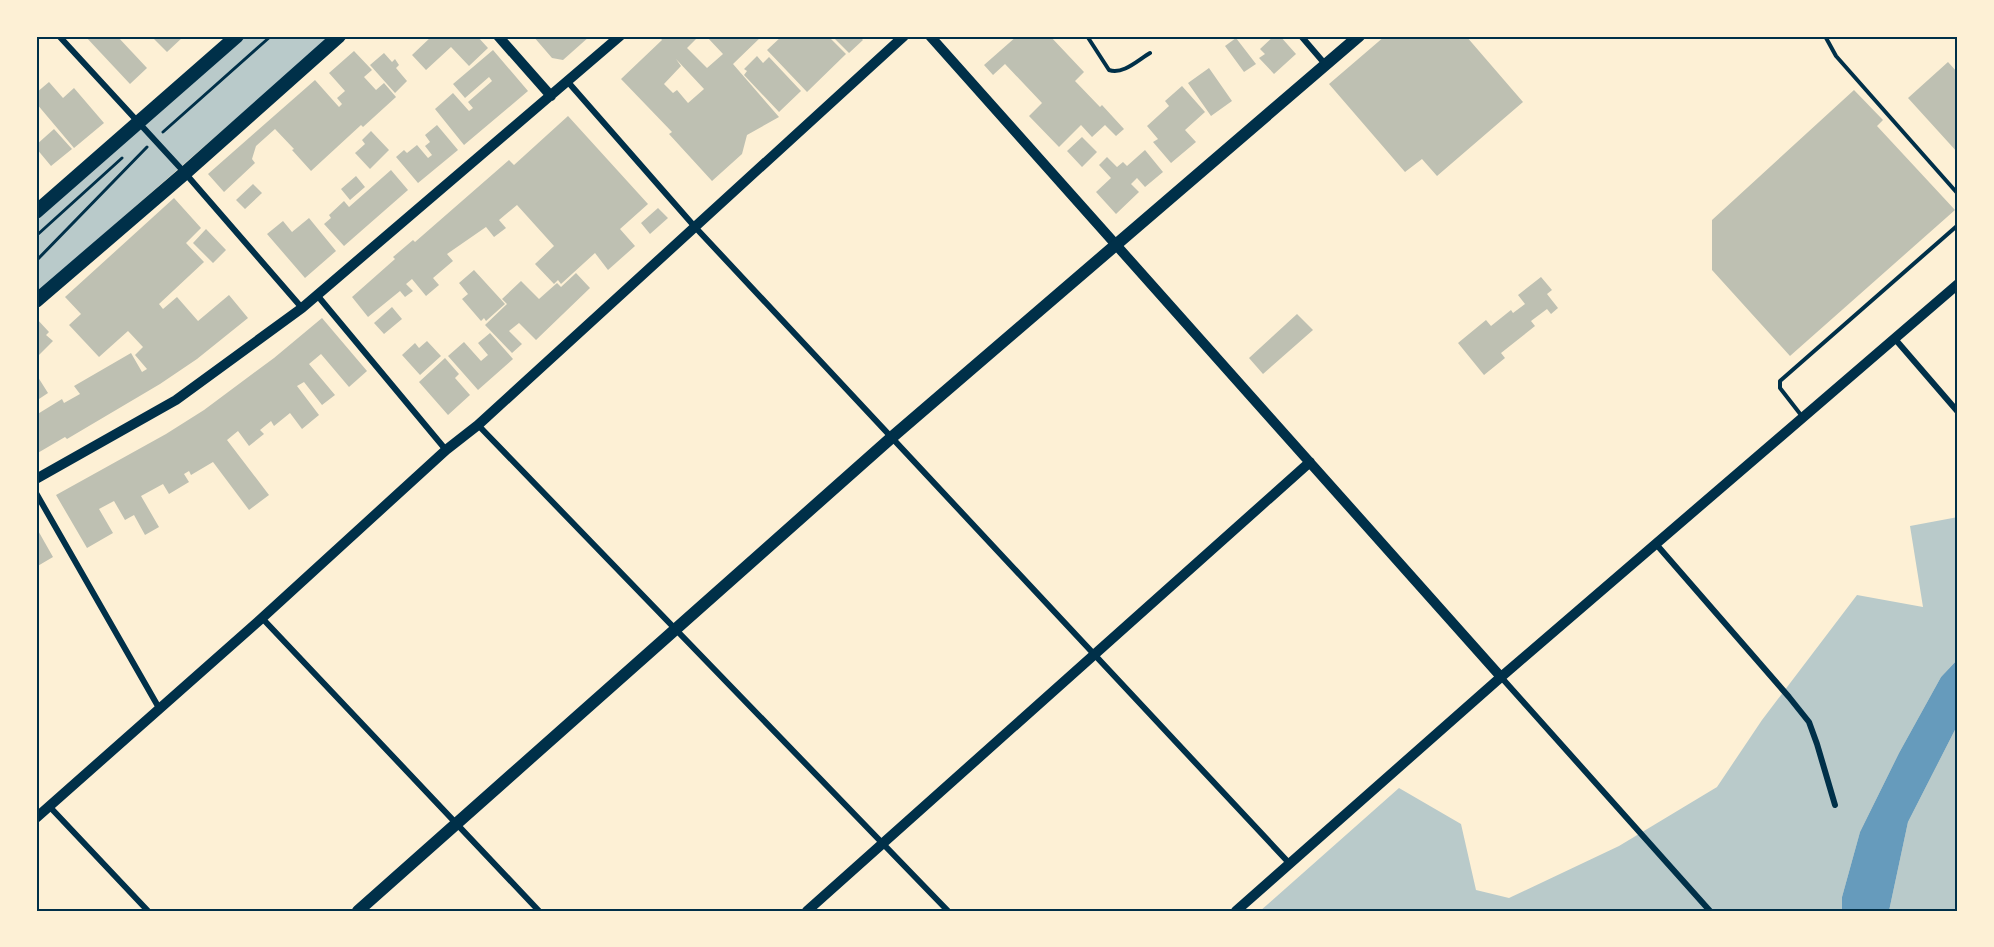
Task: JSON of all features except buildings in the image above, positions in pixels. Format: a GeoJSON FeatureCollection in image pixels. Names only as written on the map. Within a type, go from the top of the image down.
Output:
{"type":"FeatureCollection","features":[{"type":"Feature","properties":{"kind":"main road"},"geometry":{"type":"LineString","coordinates":[[36,212],[237,36]]}},
{"type":"Feature","properties":{"kind":"main road"},"geometry":{"type":"LineString","coordinates":[[36,301],[186,173],[339,36]]}},
{"type":"Feature","properties":{"kind":"main road"},"geometry":{"type":"LineString","coordinates":[[357,911],[891,438],[1358,36]]}},
{"type":"Feature","properties":{"kind":"street"},"geometry":{"type":"LineString","coordinates":[[59,36],[186,173],[302,308]]}},
{"type":"Feature","properties":{"kind":"street"},"geometry":{"type":"LineString","coordinates":[[498,36],[551,96]]}},
{"type":"Feature","properties":{"kind":"street"},"geometry":{"type":"LineString","coordinates":[[36,479],[176,400],[302,308],[620,36]]}},
{"type":"Feature","properties":{"kind":"street"},"geometry":{"type":"LineString","coordinates":[[36,818],[262,618],[446,450],[478,424],[904,36]]}},
{"type":"Feature","properties":{"kind":"street"},"geometry":{"type":"LineString","coordinates":[[930,36],[1710,911]]}},
{"type":"Feature","properties":{"kind":"street"},"geometry":{"type":"LineString","coordinates":[[1301,36],[1326,65]]}},
{"type":"Feature","properties":{"kind":"street"},"geometry":{"type":"LineString","coordinates":[[568,82],[694,227],[1290,865]]}},
{"type":"Feature","properties":{"kind":"street"},"geometry":{"type":"LineString","coordinates":[[1236,911],[1501,677],[1958,284]]}},
{"type":"Feature","properties":{"kind":"street"},"geometry":{"type":"LineString","coordinates":[[317,295],[446,450]]}},
{"type":"Feature","properties":{"kind":"street"},"geometry":{"type":"LineString","coordinates":[[1895,339],[1958,412]]}},
{"type":"Feature","properties":{"kind":"street"},"geometry":{"type":"LineString","coordinates":[[478,424],[948,911]]}},
{"type":"Feature","properties":{"kind":"street"},"geometry":{"type":"LineString","coordinates":[[807,911],[1310,462]]}},
{"type":"Feature","properties":{"kind":"street"},"geometry":{"type":"LineString","coordinates":[[36,493],[159,708]]}},
{"type":"Feature","properties":{"kind":"street"},"geometry":{"type":"LineString","coordinates":[[1656,544],[1809,722],[1835,805]]}},
{"type":"Feature","properties":{"kind":"street"},"geometry":{"type":"LineString","coordinates":[[262,618],[539,911]]}},
{"type":"Feature","properties":{"kind":"street"},"geometry":{"type":"LineString","coordinates":[[49,806],[148,911]]}},
{"type":"Feature","properties":{"kind":"lane"},"geometry":{"type":"LineString","coordinates":[[1087,36],[1109,70],[1116,72],[1150,53]]}},
{"type":"Feature","properties":{"kind":"lane"},"geometry":{"type":"LineString","coordinates":[[1825,36],[1836,56],[1958,194]]}},
{"type":"Feature","properties":{"kind":"lane"},"geometry":{"type":"LineString","coordinates":[[1803,418],[1780,388],[1780,381],[1958,225]]}},
{"type":"Feature","properties":{"kind":"shaded area"},"geometry":{"type":"Polygon","coordinates":[[[242,36],[331,36],[36,293],[36,215],[242,36]]]}},
{"type":"Feature","properties":{"kind":"shaded area"},"geometry":{"type":"Polygon","coordinates":[[[1958,517],[1958,659],[1941,677],[1899,753],[1860,832],[1842,897],[1842,911],[1260,911],[1399,788],[1461,824],[1476,890],[1509,898],[1619,846],[1717,787],[1762,720],[1857,595],[1923,607],[1910,526],[1958,517]]]}},
{"type":"Feature","properties":{"kind":"shaded area"},"geometry":{"type":"Polygon","coordinates":[[[1958,724],[1958,911],[1889,911],[1908,822],[1958,724]]]}},
{"type":"Feature","properties":{"kind":"water"},"geometry":{"type":"Polygon","coordinates":[[[1958,659],[1958,724],[1908,822],[1889,911],[1842,911],[1842,897],[1860,832],[1899,753],[1941,677],[1958,659]]]}}]}
